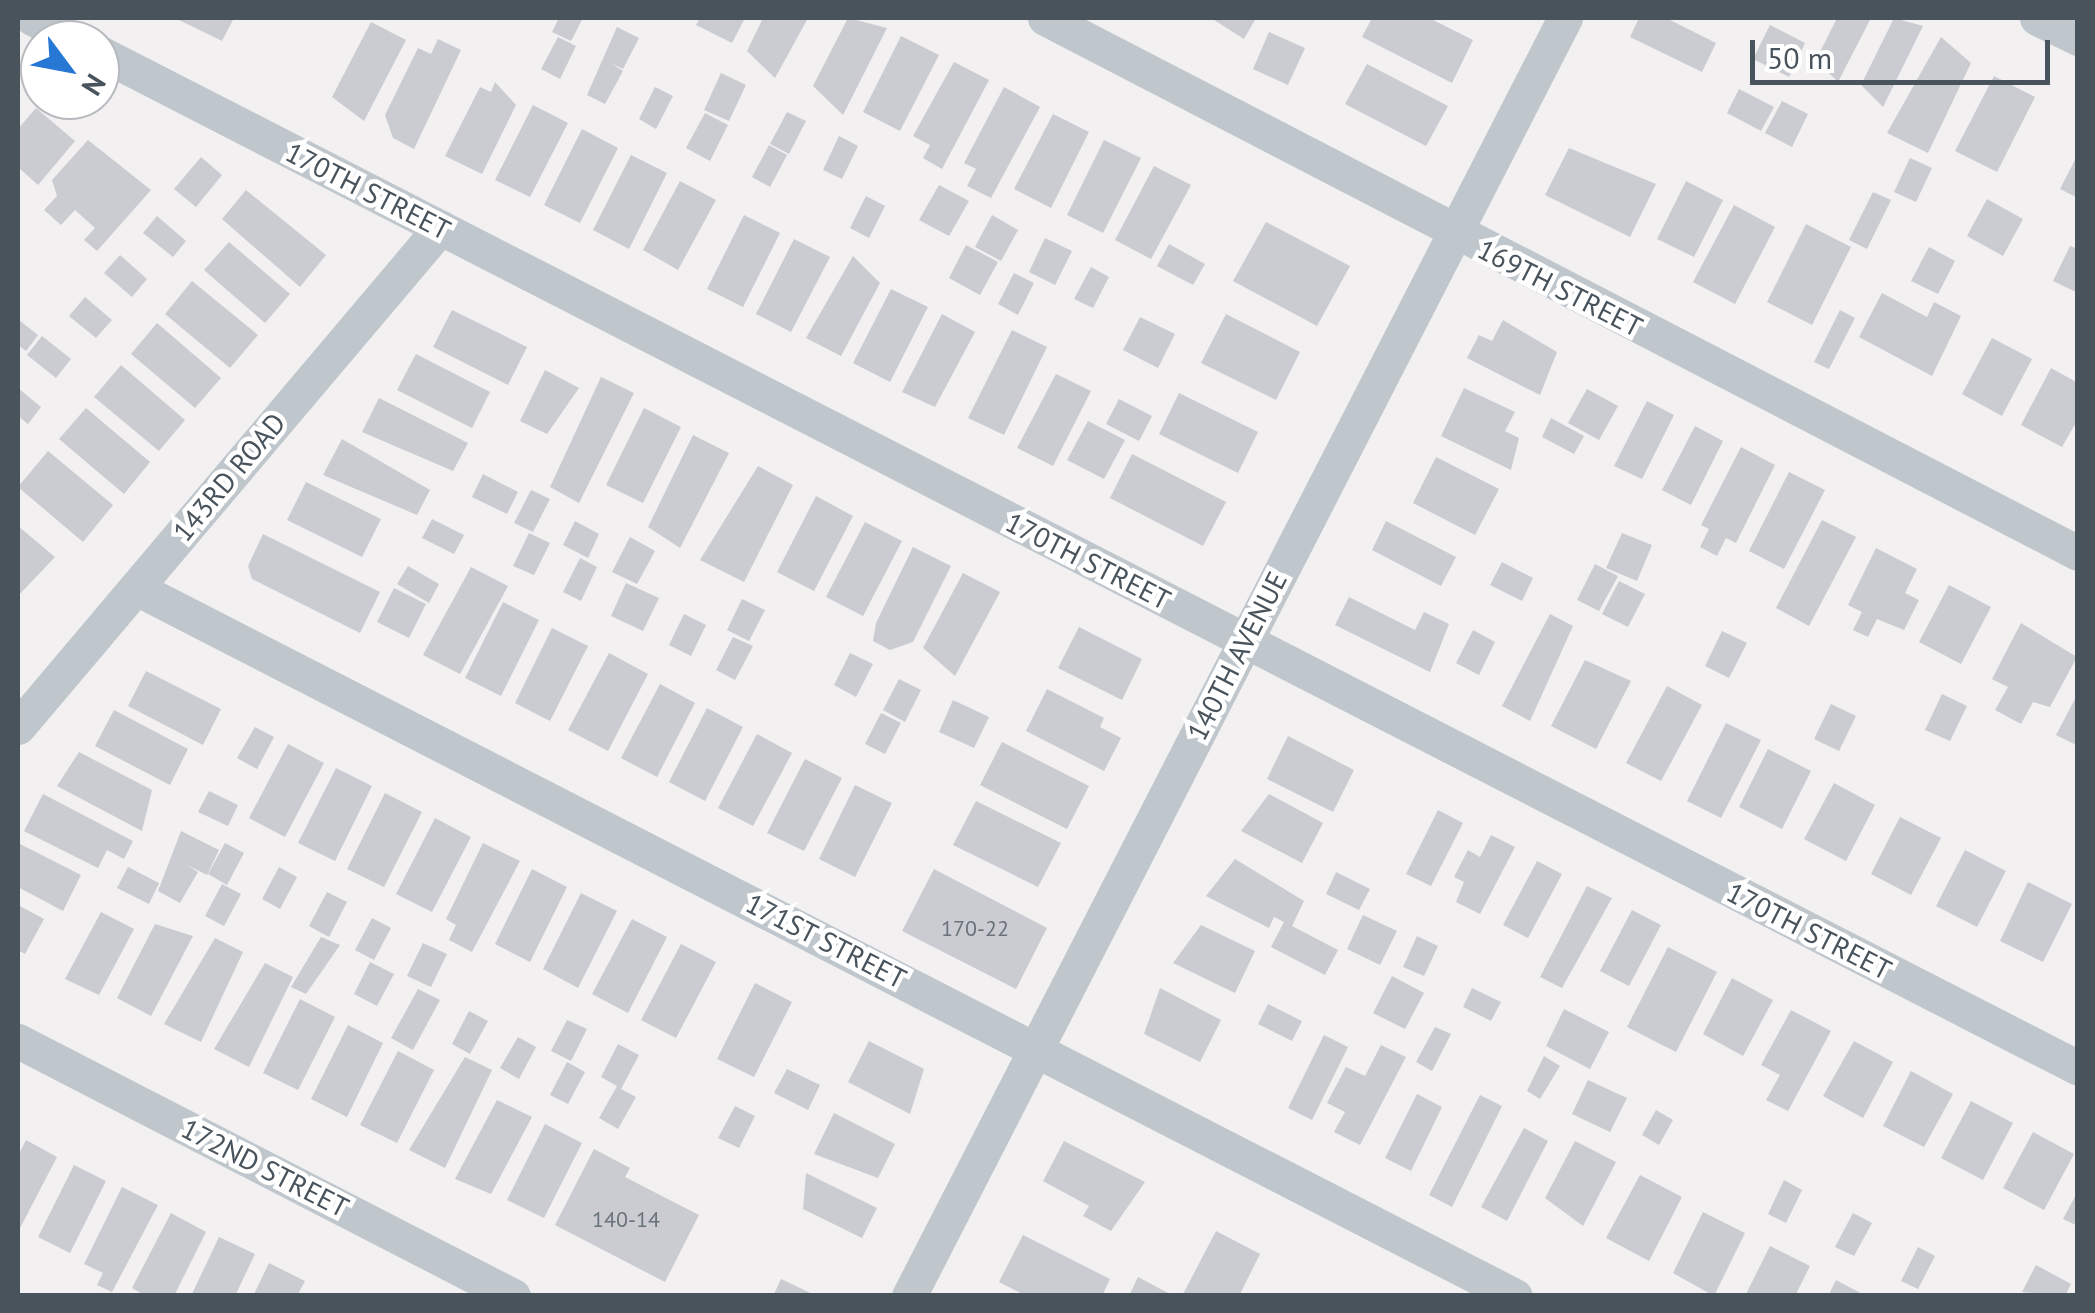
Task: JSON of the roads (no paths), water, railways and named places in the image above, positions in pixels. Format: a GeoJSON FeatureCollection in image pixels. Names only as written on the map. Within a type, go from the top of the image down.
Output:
{"type":"FeatureCollection","features":[{"type":"Feature","properties":{"kind":"street","name":"169TH STREET"},"geometry":{"type":"LineString","coordinates":[[1045,18],[1454,234],[2078,553]]}},
{"type":"Feature","properties":{"kind":"street","name":"140TH AVENUE"},"geometry":{"type":"LineString","coordinates":[[910,1296],[1565,18]]}},
{"type":"Feature","properties":{"kind":"street"},"geometry":{"type":"LineString","coordinates":[[2037,18],[2078,38]]}},
{"type":"Feature","properties":{"kind":"street","name":"170TH STREET"},"geometry":{"type":"LineString","coordinates":[[120,63],[2078,1068]]}},
{"type":"Feature","properties":{"kind":"street","name":"143RD ROAD"},"geometry":{"type":"LineString","coordinates":[[18,726],[440,228]]}},
{"type":"Feature","properties":{"kind":"street","name":"171ST STREET"},"geometry":{"type":"LineString","coordinates":[[136,588],[1515,1296]]}},
{"type":"Feature","properties":{"kind":"street","name":"172ND STREET"},"geometry":{"type":"LineString","coordinates":[[18,1042],[513,1296]]}}]}
